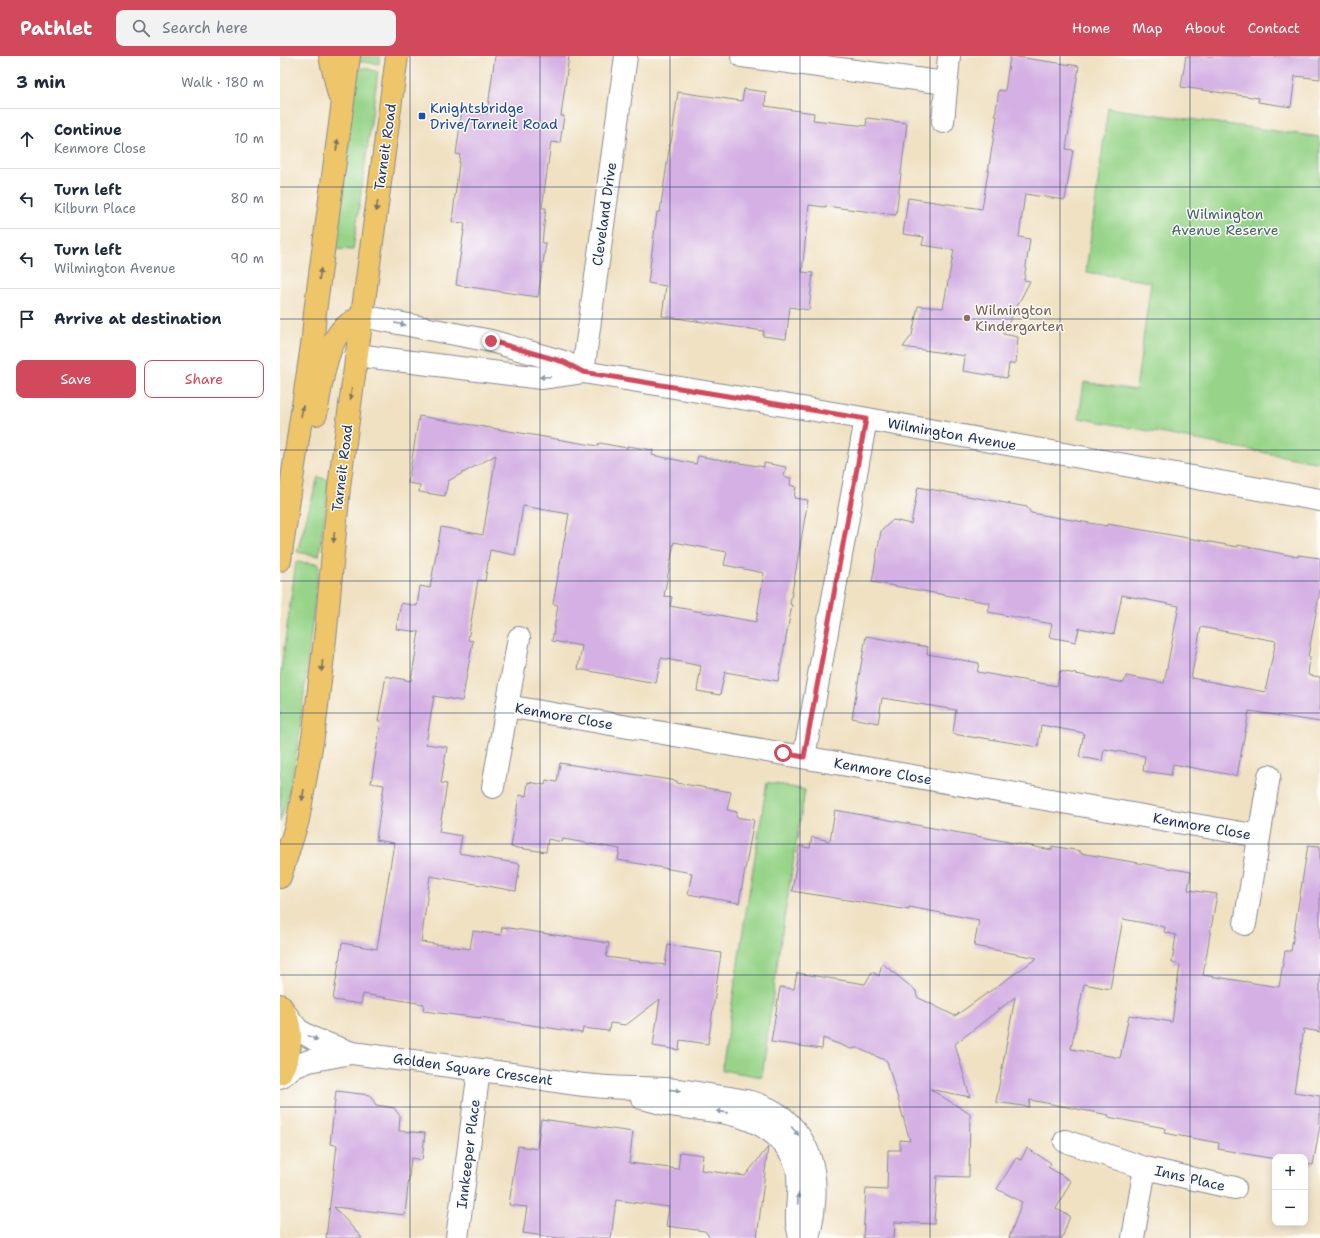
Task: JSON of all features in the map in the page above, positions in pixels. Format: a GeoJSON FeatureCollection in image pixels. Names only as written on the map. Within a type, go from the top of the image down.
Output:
{"type":"FeatureCollection","features":[{"type":"Feature","properties":{"kind":"main road"},"geometry":{"type":"LineString","coordinates":[[330,56],[342,108]]}},
{"type":"Feature","properties":{"kind":"main road"},"geometry":{"type":"LineString","coordinates":[[280,560],[313,338],[315,312],[349,56]]}},
{"type":"Feature","properties":{"kind":"main road","name":"Tarneit Road"},"geometry":{"type":"LineString","coordinates":[[280,877],[298,820],[314,731],[326,630],[339,487],[397,56]]}},
{"type":"Feature","properties":{"kind":"main road"},"geometry":{"type":"LineString","coordinates":[[315,312],[318,325],[332,345],[344,353],[356,355]]}},
{"type":"Feature","properties":{"kind":"main road"},"geometry":{"type":"LineString","coordinates":[[286,515],[314,430],[323,379],[332,345],[339,332],[362,316]]}},
{"type":"Feature","properties":{"kind":"main road"},"geometry":{"type":"LineString","coordinates":[[280,1073],[285,1064],[290,1047],[290,1029],[281,1007]]}},
{"type":"Feature","properties":{"kind":"street","name":"Cleveland Drive"},"geometry":{"type":"LineString","coordinates":[[583,372],[626,56]]}},
{"type":"Feature","properties":{"kind":"street"},"geometry":{"type":"LineString","coordinates":[[742,56],[946,83]]}},
{"type":"Feature","properties":{"kind":"street"},"geometry":{"type":"LineString","coordinates":[[943,122],[949,56]]}},
{"type":"Feature","properties":{"kind":"street","name":"Wilmington Avenue"},"geometry":{"type":"LineString","coordinates":[[362,316],[491,341],[564,362],[583,372]]}},
{"type":"Feature","properties":{"kind":"street"},"geometry":{"type":"LineString","coordinates":[[487,372],[491,341]]}},
{"type":"Feature","properties":{"kind":"street","name":"Wilmington Avenue"},"geometry":{"type":"LineString","coordinates":[[356,355],[541,378],[583,372],[866,419],[1320,500]]}},
{"type":"Feature","properties":{"kind":"street"},"geometry":{"type":"LineString","coordinates":[[804,757],[866,419]]}},
{"type":"Feature","properties":{"kind":"street","name":"Kenmore Close"},"geometry":{"type":"LineString","coordinates":[[493,787],[519,638]]}},
{"type":"Feature","properties":{"kind":"street","name":"Kenmore Close"},"geometry":{"type":"LineString","coordinates":[[507,706],[1259,836]]}},
{"type":"Feature","properties":{"kind":"street","name":"Kenmore Close"},"geometry":{"type":"LineString","coordinates":[[1245,924],[1269,776]]}},
{"type":"Feature","properties":{"kind":"street","name":"Golden Square Crescent"},"geometry":{"type":"LineString","coordinates":[[281,1007],[298,1030],[314,1039],[352,1053],[594,1086],[677,1090],[752,1102],[766,1108],[782,1118],[795,1131],[804,1144],[812,1161],[815,1196],[808,1238]]}},
{"type":"Feature","properties":{"kind":"street","name":"Golden Square Crescent"},"geometry":{"type":"LineString","coordinates":[[280,1076],[296,1066],[309,1061],[352,1053]]}},
{"type":"Feature","properties":{"kind":"street","name":"Innkeeper Place"},"geometry":{"type":"LineString","coordinates":[[457,1238],[479,1070]]}},
{"type":"Feature","properties":{"kind":"street","name":"Golden Square Crescent"},"geometry":{"type":"LineString","coordinates":[[594,1086],[666,1104],[732,1114],[748,1118],[765,1126],[789,1149],[796,1166],[799,1184],[797,1222],[800,1238]]}},
{"type":"Feature","properties":{"kind":"street","name":"Inns Place"},"geometry":{"type":"LineString","coordinates":[[1066,1141],[1145,1168],[1235,1188]]}},
{"type":"Feature","properties":{"kind":"street","name":"Inns Place"},"geometry":{"type":"LineString","coordinates":[[1133,1238],[1145,1168]]}},
{"type":"Feature","properties":{"kind":"green space"},"geometry":{"type":"Polygon","coordinates":[[[357,56],[380,56],[379,64],[356,61],[357,56]]]}},
{"type":"Feature","properties":{"kind":"green space"},"geometry":{"type":"Polygon","coordinates":[[[366,68],[378,72],[353,250],[333,249],[356,69],[366,68]]]}},
{"type":"Feature","properties":{"kind":"green space","name":"Wilmington Avenue Reserve"},"geometry":{"type":"Polygon","coordinates":[[[1108,108],[1320,137],[1320,463],[1079,418],[1084,382],[1136,390],[1151,282],[1086,272],[1108,108]]]}},
{"type":"Feature","properties":{"kind":"green space"},"geometry":{"type":"Polygon","coordinates":[[[318,477],[329,480],[319,556],[297,552],[318,477]]]}},
{"type":"Feature","properties":{"kind":"green space"},"geometry":{"type":"Polygon","coordinates":[[[296,562],[319,564],[298,744],[288,797],[280,822],[280,677],[296,562]]]}},
{"type":"Feature","properties":{"kind":"green space"},"geometry":{"type":"Polygon","coordinates":[[[767,782],[805,790],[779,951],[762,1077],[722,1070],[767,782]]]}},
{"type":"Feature","properties":{"kind":"building"},"geometry":{"type":"Polygon","coordinates":[[[495,56],[569,56],[561,116],[564,116],[560,143],[551,142],[542,208],[546,208],[542,243],[546,243],[538,297],[456,285],[465,223],[452,222],[460,155],[456,154],[462,111],[487,114],[495,56]]]}},
{"type":"Feature","properties":{"kind":"building"},"geometry":{"type":"Polygon","coordinates":[[[1010,56],[1079,66],[1066,149],[1073,150],[1065,200],[1025,194],[1019,237],[1030,239],[1024,280],[1030,281],[1003,334],[1018,337],[1016,363],[1009,364],[1007,378],[963,371],[965,356],[903,347],[912,335],[918,306],[943,308],[954,250],[922,245],[924,237],[903,234],[908,198],[982,209],[997,116],[995,116],[999,90],[1005,91],[1010,56]]]}},
{"type":"Feature","properties":{"kind":"building"},"geometry":{"type":"Polygon","coordinates":[[[1186,56],[1320,56],[1320,79],[1295,76],[1291,107],[1258,102],[1259,98],[1181,87],[1186,56]]]}},
{"type":"Feature","properties":{"kind":"building"},"geometry":{"type":"Polygon","coordinates":[[[744,89],[766,92],[765,106],[814,113],[813,120],[866,126],[867,118],[907,123],[896,215],[809,205],[802,272],[813,273],[809,310],[790,307],[786,339],[763,336],[764,331],[662,316],[666,286],[648,283],[657,212],[660,212],[678,92],[742,101],[744,89]]]}},
{"type":"Feature","properties":{"kind":"building"},"geometry":{"type":"Polygon","coordinates":[[[419,416],[598,446],[599,443],[627,448],[627,446],[653,450],[652,455],[696,464],[698,456],[764,467],[764,463],[786,467],[784,477],[791,478],[790,485],[796,487],[794,498],[808,500],[790,604],[792,605],[778,681],[725,672],[720,695],[697,691],[701,666],[661,658],[656,683],[578,669],[582,646],[552,641],[558,605],[553,604],[569,514],[523,506],[515,555],[490,550],[485,581],[478,580],[468,640],[473,641],[462,701],[434,696],[426,744],[447,747],[441,783],[447,784],[439,832],[462,836],[459,853],[520,864],[516,891],[430,876],[421,942],[470,949],[473,931],[501,935],[502,927],[609,943],[606,957],[665,965],[668,945],[721,953],[708,1044],[680,1040],[679,1050],[653,1046],[660,999],[626,1025],[610,1023],[609,1031],[583,1028],[582,1033],[480,1017],[423,1011],[424,1004],[363,994],[361,1004],[333,1000],[342,943],[377,949],[394,843],[376,840],[384,785],[371,783],[381,721],[378,721],[386,676],[411,681],[419,632],[396,629],[401,603],[417,606],[420,586],[430,588],[441,527],[483,535],[496,455],[448,481],[445,496],[419,492],[420,485],[408,483],[419,416]],[[674,542],[664,596],[672,597],[670,606],[756,622],[764,573],[724,565],[727,552],[674,542]]]}},
{"type":"Feature","properties":{"kind":"building"},"geometry":{"type":"Polygon","coordinates":[[[918,487],[1027,507],[1031,513],[1107,526],[1107,524],[1238,547],[1238,545],[1298,557],[1298,555],[1320,558],[1320,590],[1308,657],[1310,657],[1308,675],[1320,677],[1320,722],[1249,711],[1237,776],[1173,764],[1171,775],[1143,771],[1145,756],[1104,749],[1102,761],[1079,757],[1084,733],[1041,725],[1038,747],[953,734],[956,710],[882,698],[878,723],[852,718],[866,636],[928,647],[927,654],[979,663],[977,672],[1057,686],[1060,671],[1124,683],[1126,676],[1164,683],[1179,606],[1122,595],[1114,634],[1079,628],[1076,642],[1049,637],[1052,624],[988,612],[990,603],[872,582],[881,531],[893,520],[911,524],[918,487]],[[1201,627],[1191,678],[1265,692],[1276,641],[1201,627]]]}},
{"type":"Feature","properties":{"kind":"building"},"geometry":{"type":"Polygon","coordinates":[[[560,763],[677,781],[677,783],[731,792],[727,810],[737,812],[736,817],[754,820],[739,903],[688,894],[692,873],[618,860],[620,849],[563,839],[562,842],[548,839],[546,852],[511,847],[519,795],[526,796],[528,782],[545,785],[546,780],[557,782],[560,763]]]}},
{"type":"Feature","properties":{"kind":"building"},"geometry":{"type":"Polygon","coordinates":[[[835,810],[1052,850],[1052,846],[1080,851],[1080,853],[1191,872],[1188,890],[1217,894],[1203,975],[1279,987],[1285,951],[1291,951],[1308,845],[1320,846],[1320,1032],[1304,1029],[1294,1092],[1320,1096],[1320,1125],[1313,1165],[1308,1164],[1308,1154],[1272,1154],[1272,1158],[1218,1149],[1219,1143],[1164,1133],[1165,1128],[1108,1117],[1109,1115],[1030,1100],[1029,1107],[996,1102],[1015,997],[955,1044],[970,1097],[930,1089],[970,1114],[969,1177],[937,1176],[934,1224],[895,1222],[894,1238],[863,1238],[866,1189],[887,1190],[888,1150],[900,1150],[900,1140],[910,1141],[887,1061],[857,1048],[851,1049],[823,1038],[822,1049],[771,1042],[780,987],[794,989],[797,973],[865,984],[872,972],[879,976],[882,963],[916,991],[917,997],[955,1016],[1037,958],[974,946],[979,920],[909,907],[909,910],[792,891],[799,846],[810,848],[812,837],[830,841],[835,810]],[[1123,919],[1110,989],[1084,984],[1071,1049],[1120,1058],[1129,1015],[1172,1022],[1180,965],[1172,963],[1176,935],[1164,932],[1165,927],[1123,919]]]}},
{"type":"Feature","properties":{"kind":"building"},"geometry":{"type":"Polygon","coordinates":[[[336,1091],[370,1095],[376,1105],[394,1108],[400,1116],[399,1131],[425,1133],[422,1160],[411,1158],[405,1215],[334,1207],[362,1238],[326,1238],[337,1145],[330,1144],[336,1091]]]}},
{"type":"Feature","properties":{"kind":"building"},"geometry":{"type":"Polygon","coordinates":[[[541,1119],[633,1132],[629,1163],[678,1169],[680,1152],[703,1155],[701,1170],[745,1176],[768,1147],[757,1238],[710,1238],[705,1231],[666,1226],[669,1207],[616,1200],[611,1238],[559,1238],[523,1233],[527,1207],[509,1205],[513,1177],[518,1146],[537,1149],[541,1119]]]}},
{"type":"Feature","properties":{"kind":"building"},"geometry":{"type":"Polygon","coordinates":[[[1027,1148],[1051,1163],[1048,1167],[1071,1181],[1056,1209],[1070,1216],[1062,1238],[1009,1238],[1022,1202],[997,1189],[1016,1158],[1021,1160],[1027,1148]]]}},
{"type":"Feature","properties":{"kind":"place","name":"Knightsbridge Drive/Tarneit Road"},"geometry":{"type":"Point","coordinates":[422,116]}},
{"type":"Feature","properties":{"kind":"place","name":"Wilmington Kindergarten"},"geometry":{"type":"Point","coordinates":[967,318]}},
{"type":"Feature","properties":{"kind":"route"},"geometry":{"type":"LineString","coordinates":[[491,341],[564,362],[583,372],[866,419],[804,757],[783,753]]}}]}
